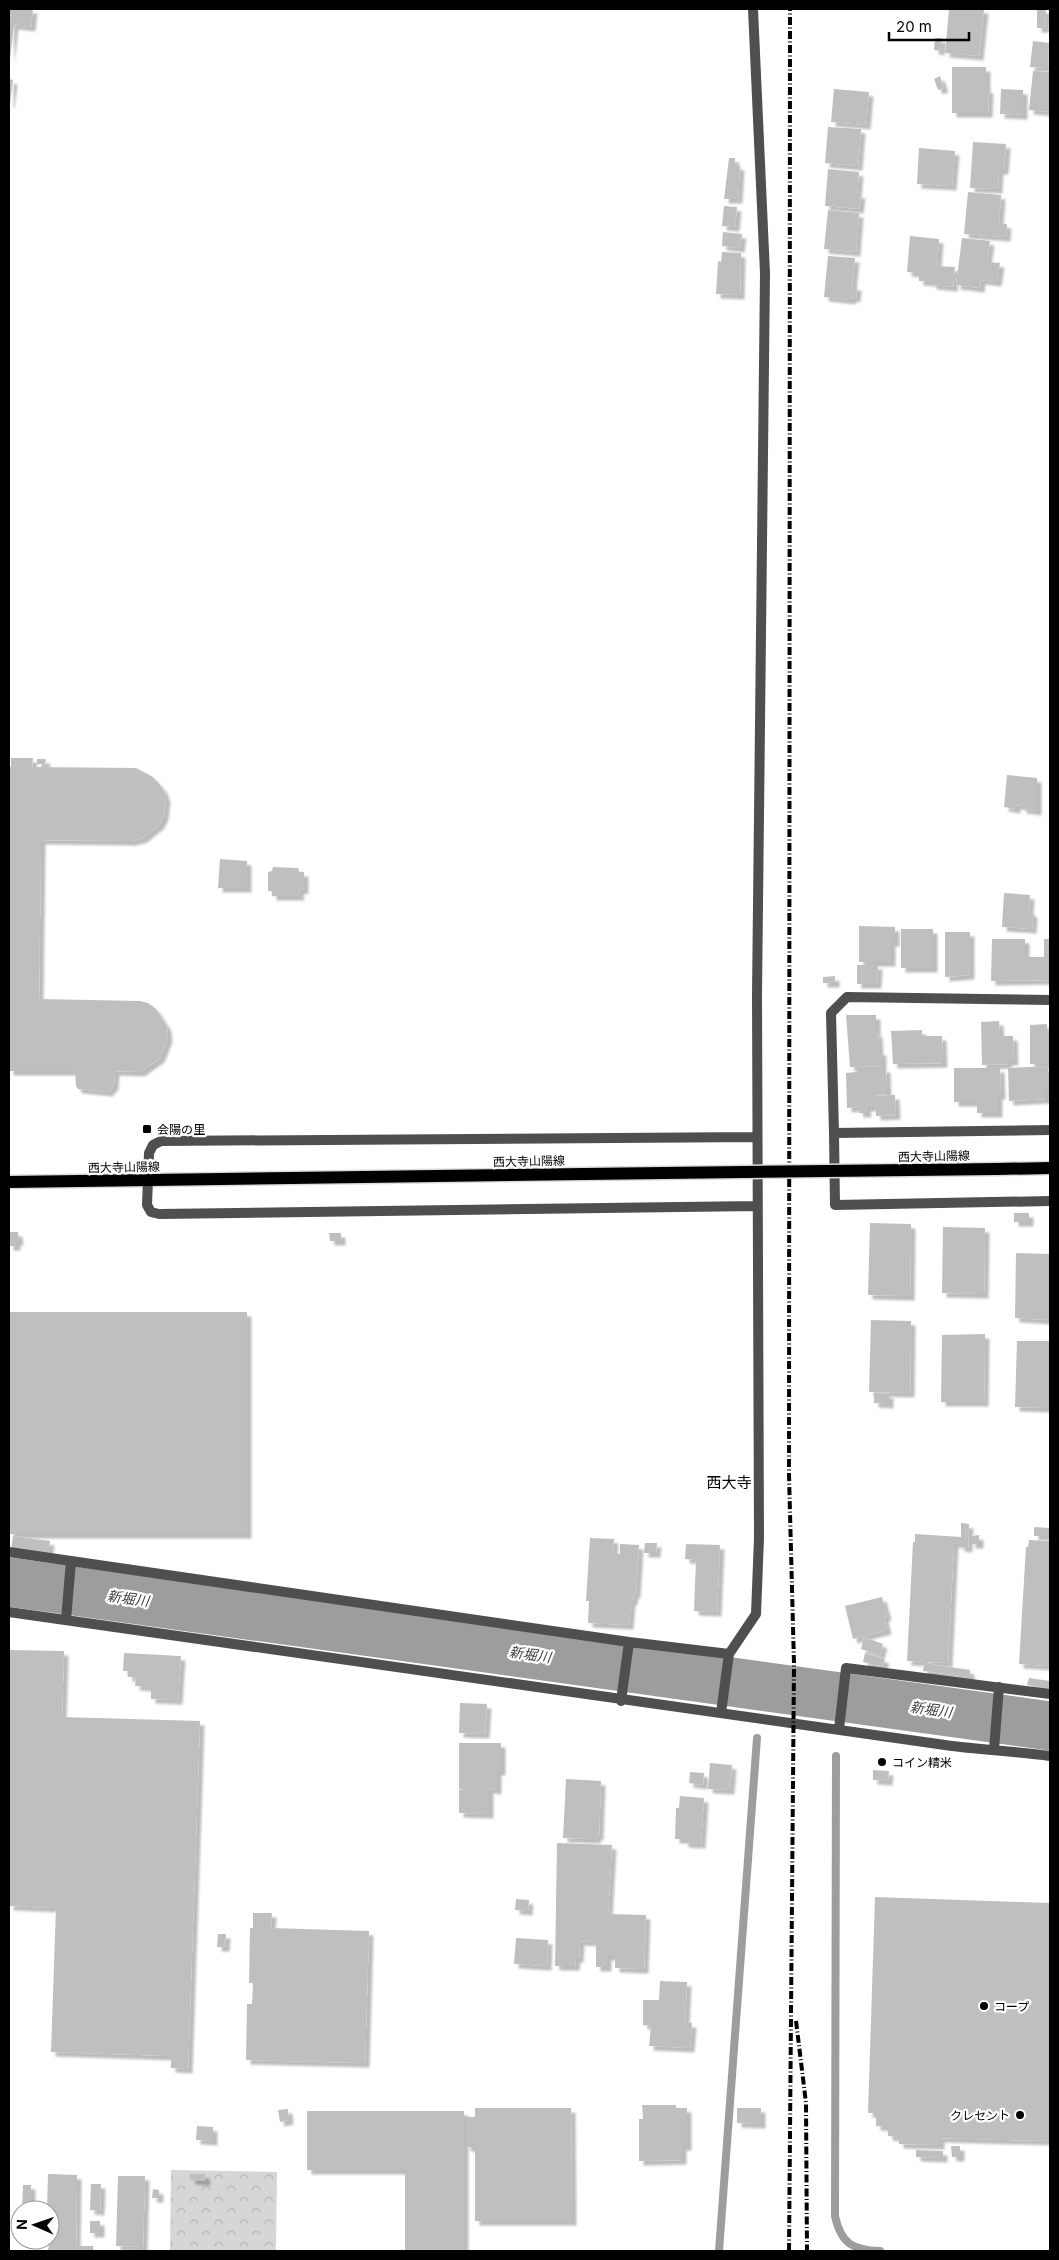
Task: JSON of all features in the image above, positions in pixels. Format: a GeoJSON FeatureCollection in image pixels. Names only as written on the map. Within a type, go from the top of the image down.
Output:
{"type":"FeatureCollection","features":[{"type":"Feature","properties":{"kind":"main road","name":"西大寺山陽線"},"geometry":{"type":"LineString","coordinates":[[9,1182],[1050,1168]]}},
{"type":"Feature","properties":{"kind":"street"},"geometry":{"type":"LineString","coordinates":[[721,1713],[728,1658],[756,1614],[759,1538],[757,995],[765,273],[753,9]]}},
{"type":"Feature","properties":{"kind":"street"},"geometry":{"type":"LineString","coordinates":[[1050,1000],[847,997],[831,1013],[834,1205],[1050,1202]]}},
{"type":"Feature","properties":{"kind":"street"},"geometry":{"type":"LineString","coordinates":[[834,1133],[1050,1130]]}},
{"type":"Feature","properties":{"kind":"street"},"geometry":{"type":"LineString","coordinates":[[757,1136],[161,1141],[153,1145],[149,1152],[147,1205],[151,1212],[159,1214],[757,1206]]}},
{"type":"Feature","properties":{"kind":"street"},"geometry":{"type":"LineString","coordinates":[[9,1552],[71,1565],[629,1642],[728,1658]]}},
{"type":"Feature","properties":{"kind":"street"},"geometry":{"type":"LineString","coordinates":[[66,1620],[71,1565]]}},
{"type":"Feature","properties":{"kind":"street"},"geometry":{"type":"LineString","coordinates":[[9,1612],[621,1701],[949,1745],[1050,1756]]}},
{"type":"Feature","properties":{"kind":"street"},"geometry":{"type":"LineString","coordinates":[[621,1701],[629,1642]]}},
{"type":"Feature","properties":{"kind":"street"},"geometry":{"type":"LineString","coordinates":[[839,1729],[846,1668],[999,1692],[1050,1694]]}},
{"type":"Feature","properties":{"kind":"street"},"geometry":{"type":"LineString","coordinates":[[994,1749],[999,1692]]}},
{"type":"Feature","properties":{"kind":"green space"},"geometry":{"type":"Polygon","coordinates":[[[171,2170],[277,2172],[276,2251],[170,2251],[171,2170]]]}},
{"type":"Feature","properties":{"kind":"building"},"geometry":{"type":"Polygon","coordinates":[[[9,9],[33,9],[31,27],[14,25],[10,59],[9,9]]]}},
{"type":"Feature","properties":{"kind":"building"},"geometry":{"type":"Polygon","coordinates":[[[949,9],[984,9],[979,56],[945,53],[949,9]]]}},
{"type":"Feature","properties":{"kind":"building"},"geometry":{"type":"Polygon","coordinates":[[[1037,9],[1046,9],[1045,28],[1037,28],[1037,9]]]}},
{"type":"Feature","properties":{"kind":"building"},"geometry":{"type":"Polygon","coordinates":[[[935,38],[942,38],[940,51],[934,50],[935,38]]]}},
{"type":"Feature","properties":{"kind":"building"},"geometry":{"type":"Polygon","coordinates":[[[1033,41],[1049,43],[1048,68],[1030,67],[1033,41]]]}},
{"type":"Feature","properties":{"kind":"building"},"geometry":{"type":"Polygon","coordinates":[[[952,67],[986,67],[986,89],[989,89],[988,113],[952,113],[952,67]]]}},
{"type":"Feature","properties":{"kind":"building"},"geometry":{"type":"Polygon","coordinates":[[[1033,71],[1050,72],[1050,112],[1029,110],[1033,71]]]}},
{"type":"Feature","properties":{"kind":"building"},"geometry":{"type":"Polygon","coordinates":[[[940,76],[944,88],[938,90],[934,79],[940,76]]]}},
{"type":"Feature","properties":{"kind":"building"},"geometry":{"type":"Polygon","coordinates":[[[9,79],[13,80],[10,104],[9,104],[9,79]]]}},
{"type":"Feature","properties":{"kind":"building"},"geometry":{"type":"Polygon","coordinates":[[[834,89],[869,92],[866,125],[831,122],[834,89]]]}},
{"type":"Feature","properties":{"kind":"building"},"geometry":{"type":"Polygon","coordinates":[[[1001,89],[1023,90],[1023,115],[1000,114],[1001,89]]]}},
{"type":"Feature","properties":{"kind":"building"},"geometry":{"type":"Polygon","coordinates":[[[828,127],[861,129],[858,166],[825,163],[828,127]]]}},
{"type":"Feature","properties":{"kind":"building"},"geometry":{"type":"Polygon","coordinates":[[[973,142],[1006,144],[1004,170],[999,170],[998,189],[970,188],[973,142]]]}},
{"type":"Feature","properties":{"kind":"building"},"geometry":{"type":"Polygon","coordinates":[[[919,148],[955,151],[952,186],[917,184],[919,148]]]}},
{"type":"Feature","properties":{"kind":"building"},"geometry":{"type":"Polygon","coordinates":[[[729,158],[735,158],[735,165],[740,166],[738,199],[724,199],[729,158]]]}},
{"type":"Feature","properties":{"kind":"building"},"geometry":{"type":"Polygon","coordinates":[[[828,169],[859,172],[857,194],[861,194],[859,209],[825,206],[828,169]]]}},
{"type":"Feature","properties":{"kind":"building"},"geometry":{"type":"Polygon","coordinates":[[[968,192],[1001,195],[999,223],[1007,224],[1006,237],[964,234],[968,192]]]}},
{"type":"Feature","properties":{"kind":"building"},"geometry":{"type":"Polygon","coordinates":[[[724,206],[737,207],[735,227],[722,226],[724,206]]]}},
{"type":"Feature","properties":{"kind":"building"},"geometry":{"type":"Polygon","coordinates":[[[828,210],[859,213],[856,252],[824,249],[828,210]]]}},
{"type":"Feature","properties":{"kind":"building"},"geometry":{"type":"Polygon","coordinates":[[[723,232],[742,234],[740,248],[722,246],[723,232]]]}},
{"type":"Feature","properties":{"kind":"building"},"geometry":{"type":"Polygon","coordinates":[[[910,236],[939,239],[937,266],[955,267],[953,287],[932,285],[932,282],[919,281],[919,273],[907,272],[910,236]]]}},
{"type":"Feature","properties":{"kind":"building"},"geometry":{"type":"Polygon","coordinates":[[[962,238],[990,241],[987,262],[1000,263],[997,282],[981,280],[980,288],[956,285],[962,238]]]}},
{"type":"Feature","properties":{"kind":"building"},"geometry":{"type":"Polygon","coordinates":[[[722,252],[741,253],[740,295],[716,294],[718,261],[721,262],[722,252]]]}},
{"type":"Feature","properties":{"kind":"building"},"geometry":{"type":"Polygon","coordinates":[[[828,256],[855,258],[852,286],[857,286],[856,298],[852,297],[851,300],[824,297],[828,256]]]}},
{"type":"Feature","properties":{"kind":"building"},"geometry":{"type":"Polygon","coordinates":[[[11,758],[33,758],[32,767],[136,768],[153,777],[163,789],[166,798],[164,815],[160,824],[143,838],[132,841],[41,840],[39,999],[140,1001],[148,1003],[156,1009],[167,1027],[168,1038],[160,1058],[140,1072],[115,1071],[114,1085],[108,1092],[78,1089],[75,1071],[9,1071],[9,767],[11,767],[11,758]]]}},
{"type":"Feature","properties":{"kind":"building"},"geometry":{"type":"Polygon","coordinates":[[[37,759],[46,759],[45,764],[37,764],[37,759]]]}},
{"type":"Feature","properties":{"kind":"building"},"geometry":{"type":"Polygon","coordinates":[[[1007,775],[1037,778],[1037,811],[1022,809],[1022,806],[1016,805],[1016,809],[1004,807],[1007,775]]]}},
{"type":"Feature","properties":{"kind":"building"},"geometry":{"type":"Polygon","coordinates":[[[220,859],[247,861],[247,888],[218,888],[220,859]]]}},
{"type":"Feature","properties":{"kind":"building"},"geometry":{"type":"Polygon","coordinates":[[[273,867],[298,868],[299,872],[304,872],[304,889],[299,890],[300,896],[272,896],[272,891],[268,891],[268,872],[272,871],[273,867]]]}},
{"type":"Feature","properties":{"kind":"building"},"geometry":{"type":"Polygon","coordinates":[[[1004,893],[1030,895],[1029,910],[1033,914],[1032,929],[1002,927],[1004,893]]]}},
{"type":"Feature","properties":{"kind":"building"},"geometry":{"type":"Polygon","coordinates":[[[859,926],[895,927],[895,942],[891,942],[891,962],[859,962],[859,926]]]}},
{"type":"Feature","properties":{"kind":"building"},"geometry":{"type":"Polygon","coordinates":[[[901,929],[933,929],[933,968],[901,968],[901,929]]]}},
{"type":"Feature","properties":{"kind":"building"},"geometry":{"type":"Polygon","coordinates":[[[945,932],[970,932],[970,975],[945,977],[945,932]]]}},
{"type":"Feature","properties":{"kind":"building"},"geometry":{"type":"Polygon","coordinates":[[[992,939],[1025,939],[1025,957],[1044,957],[1044,939],[1050,939],[1050,980],[991,981],[992,939]]]}},
{"type":"Feature","properties":{"kind":"building"},"geometry":{"type":"Polygon","coordinates":[[[857,965],[878,965],[877,984],[857,984],[857,965]]]}},
{"type":"Feature","properties":{"kind":"building"},"geometry":{"type":"Polygon","coordinates":[[[835,976],[835,983],[823,983],[823,977],[835,976]]]}},
{"type":"Feature","properties":{"kind":"building"},"geometry":{"type":"Polygon","coordinates":[[[846,1015],[876,1015],[876,1033],[878,1033],[879,1051],[882,1051],[882,1066],[850,1067],[846,1015]]]}},
{"type":"Feature","properties":{"kind":"building"},"geometry":{"type":"Polygon","coordinates":[[[999,1021],[1000,1036],[1013,1036],[1014,1061],[1007,1061],[1008,1064],[982,1065],[981,1022],[999,1021]]]}},
{"type":"Feature","properties":{"kind":"building"},"geometry":{"type":"Polygon","coordinates":[[[1047,1024],[1047,1034],[1050,1034],[1050,1064],[1030,1064],[1030,1025],[1047,1024]]]}},
{"type":"Feature","properties":{"kind":"building"},"geometry":{"type":"Polygon","coordinates":[[[922,1030],[922,1036],[942,1036],[943,1063],[893,1064],[891,1031],[922,1030]]]}},
{"type":"Feature","properties":{"kind":"building"},"geometry":{"type":"Polygon","coordinates":[[[1048,1066],[1048,1091],[1046,1091],[1046,1099],[1009,1101],[1008,1068],[1048,1066]]]}},
{"type":"Feature","properties":{"kind":"building"},"geometry":{"type":"Polygon","coordinates":[[[857,1068],[886,1068],[887,1094],[874,1095],[874,1107],[866,1107],[867,1113],[859,1113],[858,1107],[847,1108],[846,1073],[857,1072],[857,1068]]]}},
{"type":"Feature","properties":{"kind":"building"},"geometry":{"type":"Polygon","coordinates":[[[954,1068],[1000,1068],[1001,1095],[998,1095],[998,1113],[977,1113],[977,1102],[954,1102],[954,1068]]]}},
{"type":"Feature","properties":{"kind":"building"},"geometry":{"type":"Polygon","coordinates":[[[895,1095],[896,1115],[876,1116],[875,1096],[895,1095]]]}},
{"type":"Feature","properties":{"kind":"building"},"geometry":{"type":"Polygon","coordinates":[[[1014,1213],[1029,1213],[1029,1222],[1014,1222],[1014,1213]]]}},
{"type":"Feature","properties":{"kind":"building"},"geometry":{"type":"Polygon","coordinates":[[[870,1223],[911,1224],[910,1296],[868,1295],[870,1223]]]}},
{"type":"Feature","properties":{"kind":"building"},"geometry":{"type":"Polygon","coordinates":[[[943,1227],[985,1228],[984,1294],[942,1293],[943,1227]]]}},
{"type":"Feature","properties":{"kind":"building"},"geometry":{"type":"Polygon","coordinates":[[[9,1232],[18,1232],[19,1241],[16,1241],[16,1246],[9,1246],[9,1232]]]}},
{"type":"Feature","properties":{"kind":"building"},"geometry":{"type":"Polygon","coordinates":[[[329,1233],[341,1233],[341,1241],[330,1241],[329,1233]]]}},
{"type":"Feature","properties":{"kind":"building"},"geometry":{"type":"Polygon","coordinates":[[[1016,1253],[1050,1254],[1050,1320],[1015,1318],[1016,1253]]]}},
{"type":"Feature","properties":{"kind":"building"},"geometry":{"type":"Polygon","coordinates":[[[9,1312],[247,1312],[247,1534],[9,1534],[9,1312]]]}},
{"type":"Feature","properties":{"kind":"building"},"geometry":{"type":"Polygon","coordinates":[[[871,1320],[911,1321],[910,1393],[869,1392],[871,1320]]]}},
{"type":"Feature","properties":{"kind":"building"},"geometry":{"type":"Polygon","coordinates":[[[985,1334],[984,1402],[941,1402],[942,1335],[985,1334]]]}},
{"type":"Feature","properties":{"kind":"building"},"geometry":{"type":"Polygon","coordinates":[[[1017,1341],[1050,1341],[1050,1408],[1015,1407],[1017,1341]]]}},
{"type":"Feature","properties":{"kind":"building"},"geometry":{"type":"Polygon","coordinates":[[[874,1393],[889,1394],[889,1404],[874,1403],[874,1393]]]}},
{"type":"Feature","properties":{"kind":"building"},"geometry":{"type":"Polygon","coordinates":[[[961,1523],[969,1524],[968,1548],[960,1547],[960,1544],[954,1543],[948,1663],[907,1661],[915,1534],[961,1537],[961,1523]]]}},
{"type":"Feature","properties":{"kind":"building"},"geometry":{"type":"Polygon","coordinates":[[[1034,1527],[1050,1528],[1050,1536],[1034,1536],[1034,1527]]]}},
{"type":"Feature","properties":{"kind":"building"},"geometry":{"type":"Polygon","coordinates":[[[979,1535],[979,1544],[971,1544],[971,1536],[979,1535]]]}},
{"type":"Feature","properties":{"kind":"building"},"geometry":{"type":"Polygon","coordinates":[[[13,1536],[50,1541],[48,1556],[11,1551],[13,1536]]]}},
{"type":"Feature","properties":{"kind":"building"},"geometry":{"type":"Polygon","coordinates":[[[590,1538],[614,1539],[613,1554],[620,1554],[620,1544],[639,1545],[636,1594],[634,1593],[633,1601],[631,1601],[629,1625],[588,1623],[589,1601],[586,1601],[590,1538]]]}},
{"type":"Feature","properties":{"kind":"building"},"geometry":{"type":"Polygon","coordinates":[[[1029,1540],[1050,1541],[1050,1666],[1019,1664],[1026,1547],[1028,1547],[1029,1540]]]}},
{"type":"Feature","properties":{"kind":"building"},"geometry":{"type":"Polygon","coordinates":[[[645,1543],[657,1543],[656,1553],[644,1553],[645,1543]]]}},
{"type":"Feature","properties":{"kind":"building"},"geometry":{"type":"Polygon","coordinates":[[[686,1544],[720,1545],[717,1612],[694,1611],[696,1560],[685,1559],[686,1544]]]}},
{"type":"Feature","properties":{"kind":"building"},"geometry":{"type":"Polygon","coordinates":[[[882,1597],[887,1616],[884,1617],[887,1630],[853,1639],[845,1606],[882,1597]]]}},
{"type":"Feature","properties":{"kind":"building"},"geometry":{"type":"Polygon","coordinates":[[[864,1637],[883,1644],[880,1655],[861,1649],[864,1637]]]}},
{"type":"Feature","properties":{"kind":"building"},"geometry":{"type":"Polygon","coordinates":[[[9,1650],[64,1651],[62,1717],[200,1721],[188,2069],[171,2068],[171,2056],[51,2052],[56,1908],[9,1906],[9,1650]]]}},
{"type":"Feature","properties":{"kind":"building"},"geometry":{"type":"Polygon","coordinates":[[[124,1653],[181,1656],[178,1700],[151,1699],[151,1687],[135,1686],[136,1677],[128,1677],[128,1671],[123,1671],[124,1653]]]}},
{"type":"Feature","properties":{"kind":"building"},"geometry":{"type":"Polygon","coordinates":[[[865,1653],[885,1659],[882,1667],[863,1662],[865,1653]]]}},
{"type":"Feature","properties":{"kind":"building"},"geometry":{"type":"Polygon","coordinates":[[[924,1663],[970,1670],[970,1677],[923,1671],[924,1663]]]}},
{"type":"Feature","properties":{"kind":"building"},"geometry":{"type":"Polygon","coordinates":[[[1029,1678],[1050,1681],[1050,1689],[1027,1685],[1029,1678]]]}},
{"type":"Feature","properties":{"kind":"building"},"geometry":{"type":"Polygon","coordinates":[[[460,1703],[487,1704],[485,1734],[459,1733],[460,1703]]]}},
{"type":"Feature","properties":{"kind":"building"},"geometry":{"type":"Polygon","coordinates":[[[459,1743],[501,1743],[501,1771],[497,1771],[497,1790],[489,1789],[489,1814],[459,1813],[459,1790],[464,1789],[459,1789],[459,1743]]]}},
{"type":"Feature","properties":{"kind":"building"},"geometry":{"type":"Polygon","coordinates":[[[710,1763],[732,1765],[730,1790],[708,1789],[710,1763]]]}},
{"type":"Feature","properties":{"kind":"building"},"geometry":{"type":"Polygon","coordinates":[[[873,1770],[889,1771],[888,1781],[873,1780],[873,1770]]]}},
{"type":"Feature","properties":{"kind":"building"},"geometry":{"type":"Polygon","coordinates":[[[690,1772],[704,1773],[703,1785],[689,1783],[690,1772]]]}},
{"type":"Feature","properties":{"kind":"building"},"geometry":{"type":"Polygon","coordinates":[[[566,1779],[601,1781],[599,1836],[597,1835],[596,1839],[563,1838],[566,1779]]]}},
{"type":"Feature","properties":{"kind":"building"},"geometry":{"type":"Polygon","coordinates":[[[680,1796],[704,1798],[701,1844],[684,1843],[684,1839],[675,1839],[676,1808],[679,1808],[680,1796]]]}},
{"type":"Feature","properties":{"kind":"building"},"geometry":{"type":"Polygon","coordinates":[[[557,1843],[612,1845],[608,1914],[646,1915],[644,1969],[615,1968],[615,1956],[607,1956],[607,1967],[596,1967],[596,1942],[580,1941],[579,1958],[576,1958],[575,1966],[555,1966],[557,1843]]]}},
{"type":"Feature","properties":{"kind":"building"},"geometry":{"type":"Polygon","coordinates":[[[875,1897],[1050,1903],[1050,2141],[940,2138],[940,2145],[899,2144],[899,2137],[888,2136],[888,2127],[876,2126],[876,2113],[868,2113],[875,1897]]]}},
{"type":"Feature","properties":{"kind":"building"},"geometry":{"type":"Polygon","coordinates":[[[516,1899],[529,1900],[528,1911],[515,1910],[516,1899]]]}},
{"type":"Feature","properties":{"kind":"building"},"geometry":{"type":"Polygon","coordinates":[[[253,1913],[272,1913],[271,1928],[369,1931],[365,2063],[246,2060],[247,2004],[252,2004],[253,1983],[249,1983],[250,1928],[253,1928],[253,1913]]]}},
{"type":"Feature","properties":{"kind":"building"},"geometry":{"type":"Polygon","coordinates":[[[218,1934],[226,1934],[225,1947],[217,1947],[218,1934]]]}},
{"type":"Feature","properties":{"kind":"building"},"geometry":{"type":"Polygon","coordinates":[[[516,1938],[548,1940],[547,1966],[514,1964],[516,1938]]]}},
{"type":"Feature","properties":{"kind":"building"},"geometry":{"type":"Polygon","coordinates":[[[660,1981],[687,1982],[685,2023],[692,2023],[690,2048],[649,2046],[651,2026],[643,2025],[643,2000],[659,2000],[660,1981]]]}},
{"type":"Feature","properties":{"kind":"building"},"geometry":{"type":"Polygon","coordinates":[[[642,2105],[676,2105],[676,2108],[687,2108],[687,2146],[682,2146],[682,2160],[639,2161],[639,2119],[643,2119],[642,2105]]]}},
{"type":"Feature","properties":{"kind":"building"},"geometry":{"type":"Polygon","coordinates":[[[475,2108],[571,2108],[572,2221],[475,2221],[475,2147],[466,2147],[466,2117],[475,2117],[475,2108]]]}},
{"type":"Feature","properties":{"kind":"building"},"geometry":{"type":"Polygon","coordinates":[[[737,2108],[761,2108],[761,2124],[737,2123],[737,2108]]]}},
{"type":"Feature","properties":{"kind":"building"},"geometry":{"type":"Polygon","coordinates":[[[288,2109],[289,2120],[280,2122],[278,2110],[288,2109]]]}},
{"type":"Feature","properties":{"kind":"building"},"geometry":{"type":"Polygon","coordinates":[[[307,2111],[464,2111],[464,2250],[405,2250],[405,2170],[307,2170],[307,2111]]]}},
{"type":"Feature","properties":{"kind":"building"},"geometry":{"type":"Polygon","coordinates":[[[197,2126],[213,2127],[213,2141],[196,2140],[197,2126]]]}},
{"type":"Feature","properties":{"kind":"building"},"geometry":{"type":"Polygon","coordinates":[[[951,2146],[960,2146],[960,2157],[952,2157],[951,2146]]]}},
{"type":"Feature","properties":{"kind":"building"},"geometry":{"type":"Polygon","coordinates":[[[916,2150],[943,2151],[943,2158],[916,2157],[916,2150]]]}},
{"type":"Feature","properties":{"kind":"building"},"geometry":{"type":"Polygon","coordinates":[[[48,2174],[77,2175],[76,2246],[93,2246],[93,2251],[48,2250],[60,2250],[60,2200],[47,2200],[48,2174]]]}},
{"type":"Feature","properties":{"kind":"building"},"geometry":{"type":"Polygon","coordinates":[[[190,2174],[205,2174],[206,2181],[191,2180],[190,2174]]]}},
{"type":"Feature","properties":{"kind":"building"},"geometry":{"type":"Polygon","coordinates":[[[118,2176],[145,2176],[143,2247],[116,2246],[118,2176]]]}},
{"type":"Feature","properties":{"kind":"building"},"geometry":{"type":"Polygon","coordinates":[[[91,2184],[101,2184],[100,2211],[90,2210],[91,2184]]]}},
{"type":"Feature","properties":{"kind":"building"},"geometry":{"type":"Polygon","coordinates":[[[23,2185],[31,2185],[31,2200],[22,2200],[23,2185]]]}},
{"type":"Feature","properties":{"kind":"building"},"geometry":{"type":"Polygon","coordinates":[[[153,2189],[159,2190],[159,2198],[152,2198],[153,2189]]]}},
{"type":"Feature","properties":{"kind":"building"},"geometry":{"type":"Polygon","coordinates":[[[90,2221],[100,2221],[100,2233],[90,2233],[90,2221]]]}},
{"type":"Feature","properties":{"kind":"waterway","name":"新堀川"},"geometry":{"type":"LineString","coordinates":[[9,1582],[1050,1726]]}},
{"type":"Feature","properties":{"kind":"waterway"},"geometry":{"type":"LineString","coordinates":[[760,1701],[762,1686]]}},
{"type":"Feature","properties":{"kind":"waterway"},"geometry":{"type":"LineString","coordinates":[[834,1696],[834,1711]]}},
{"type":"Feature","properties":{"kind":"waterway"},"geometry":{"type":"LineString","coordinates":[[719,2251],[757,1738]]}},
{"type":"Feature","properties":{"kind":"waterway"},"geometry":{"type":"LineString","coordinates":[[836,1756],[835,2216],[841,2233],[850,2244],[862,2249],[880,2251]]}},
{"type":"Feature","properties":{"kind":"railway"},"geometry":{"type":"LineString","coordinates":[[789,2251],[794,1664],[789,1475],[790,9]]}},
{"type":"Feature","properties":{"kind":"railway"},"geometry":{"type":"LineString","coordinates":[[796,2021],[806,2103],[807,2251]]}},
{"type":"Feature","properties":{"kind":"place","name":"会陽の里"},"geometry":{"type":"Point","coordinates":[147,1129]}},
{"type":"Feature","properties":{"kind":"place","name":"コイン精米"},"geometry":{"type":"Point","coordinates":[882,1762]}},
{"type":"Feature","properties":{"kind":"place","name":"コープ"},"geometry":{"type":"Point","coordinates":[984,2006]}},
{"type":"Feature","properties":{"kind":"place","name":"クレセント"},"geometry":{"type":"Point","coordinates":[1020,2115]}},
{"type":"Feature","properties":{"kind":"district","name":"西大寺"},"geometry":{"type":"Point","coordinates":[729,1482]}}]}
